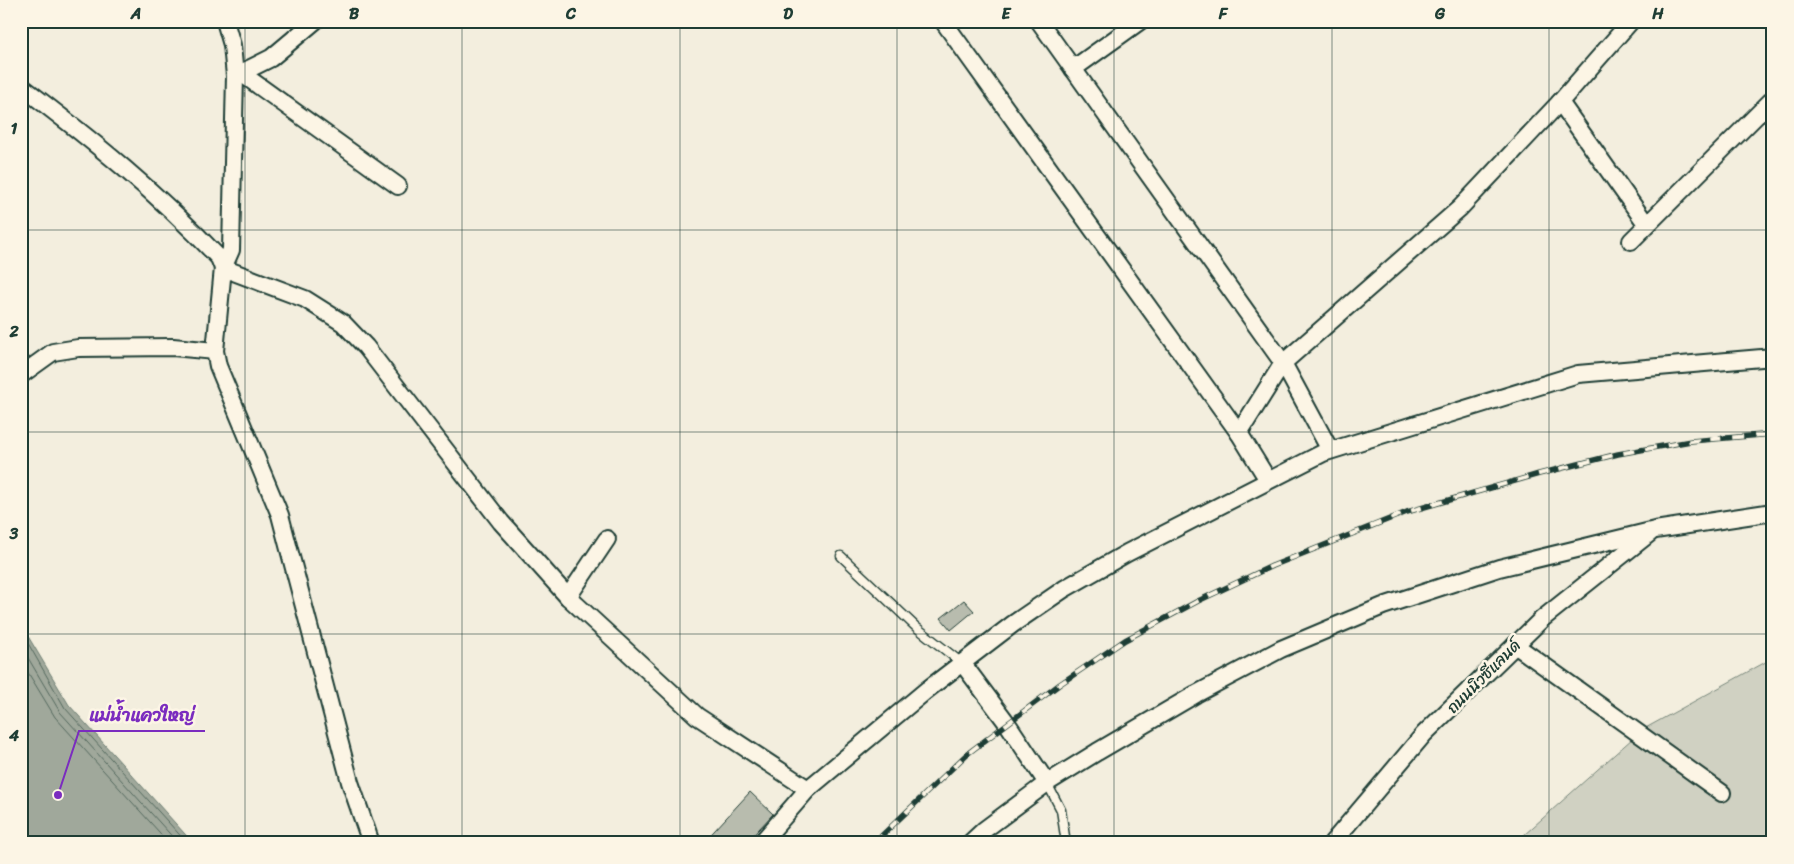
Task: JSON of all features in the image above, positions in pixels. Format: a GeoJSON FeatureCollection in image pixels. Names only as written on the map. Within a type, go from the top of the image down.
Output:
{"type":"FeatureCollection","features":[{"type":"Feature","properties":{"kind":"street"},"geometry":{"type":"LineString","coordinates":[[226,21],[238,74],[231,250],[223,268],[216,351],[218,366],[280,516],[350,782],[371,843]]}},
{"type":"Feature","properties":{"kind":"street"},"geometry":{"type":"LineString","coordinates":[[238,74],[271,58],[316,21]]}},
{"type":"Feature","properties":{"kind":"street"},"geometry":{"type":"LineString","coordinates":[[943,21],[1239,433],[1268,480]]}},
{"type":"Feature","properties":{"kind":"street"},"geometry":{"type":"LineString","coordinates":[[1039,21],[1283,363],[1330,450]]}},
{"type":"Feature","properties":{"kind":"street"},"geometry":{"type":"LineString","coordinates":[[1073,69],[1140,21]]}},
{"type":"Feature","properties":{"kind":"street"},"geometry":{"type":"LineString","coordinates":[[1239,433],[1283,363],[1460,208],[1560,102],[1631,21]]}},
{"type":"Feature","properties":{"kind":"street"},"geometry":{"type":"LineString","coordinates":[[238,74],[398,186]]}},
{"type":"Feature","properties":{"kind":"street"},"geometry":{"type":"LineString","coordinates":[[21,86],[86,135],[167,206],[219,258],[223,268],[305,299],[343,324],[366,347],[501,522],[568,597],[697,716],[808,789]]}},
{"type":"Feature","properties":{"kind":"street"},"geometry":{"type":"LineString","coordinates":[[1631,241],[1773,99]]}},
{"type":"Feature","properties":{"kind":"street"},"geometry":{"type":"LineString","coordinates":[[1560,102],[1647,225]]}},
{"type":"Feature","properties":{"kind":"street"},"geometry":{"type":"LineString","coordinates":[[21,375],[52,352],[78,348],[173,347],[216,351]]}},
{"type":"Feature","properties":{"kind":"street"},"geometry":{"type":"LineString","coordinates":[[761,843],[808,789],[928,689],[1013,624],[1064,589],[1127,553],[1330,450],[1578,374],[1773,357]]}},
{"type":"Feature","properties":{"kind":"street"},"geometry":{"type":"LineString","coordinates":[[970,843],[984,830],[1047,783],[1196,694],[1272,653],[1366,613],[1499,568],[1655,530],[1773,512]]}},
{"type":"Feature","properties":{"kind":"street","name":"ถนนนิวซีแลนด์"},"geometry":{"type":"LineString","coordinates":[[1332,843],[1424,734],[1515,645],[1542,619],[1655,530]]}},
{"type":"Feature","properties":{"kind":"street"},"geometry":{"type":"LineString","coordinates":[[568,597],[607,539]]}},
{"type":"Feature","properties":{"kind":"street"},"geometry":{"type":"LineString","coordinates":[[1515,645],[1722,793]]}},
{"type":"Feature","properties":{"kind":"street"},"geometry":{"type":"LineString","coordinates":[[963,664],[1007,723],[1047,783]]}},
{"type":"Feature","properties":{"kind":"lane"},"geometry":{"type":"LineString","coordinates":[[841,556],[916,627],[963,664]]}},
{"type":"Feature","properties":{"kind":"lane"},"geometry":{"type":"LineString","coordinates":[[1047,783],[1061,810],[1066,843]]}},
{"type":"Feature","properties":{"kind":"shaded area"},"geometry":{"type":"Polygon","coordinates":[[[1773,658],[1773,843],[1515,843],[1642,730],[1773,658]]]}},
{"type":"Feature","properties":{"kind":"water"},"geometry":{"type":"Polygon","coordinates":[[[21,618],[29,638],[69,705],[193,843],[21,843],[21,618]]]}},
{"type":"Feature","properties":{"kind":"building"},"geometry":{"type":"Polygon","coordinates":[[[964,600],[974,611],[951,630],[941,618],[964,600]]]}},
{"type":"Feature","properties":{"kind":"building"},"geometry":{"type":"Polygon","coordinates":[[[750,792],[773,814],[746,843],[703,843],[750,792]]]}},
{"type":"Feature","properties":{"kind":"railway"},"geometry":{"type":"LineString","coordinates":[[874,843],[967,754],[1060,684],[1125,640],[1198,601],[1272,566],[1407,512],[1539,474],[1618,454],[1691,441],[1773,434]]}},
{"type":"Feature","properties":{"kind":"place","name":"แม่น้ำแควใหญ่"},"geometry":{"type":"Point","coordinates":[58,795]}}]}
